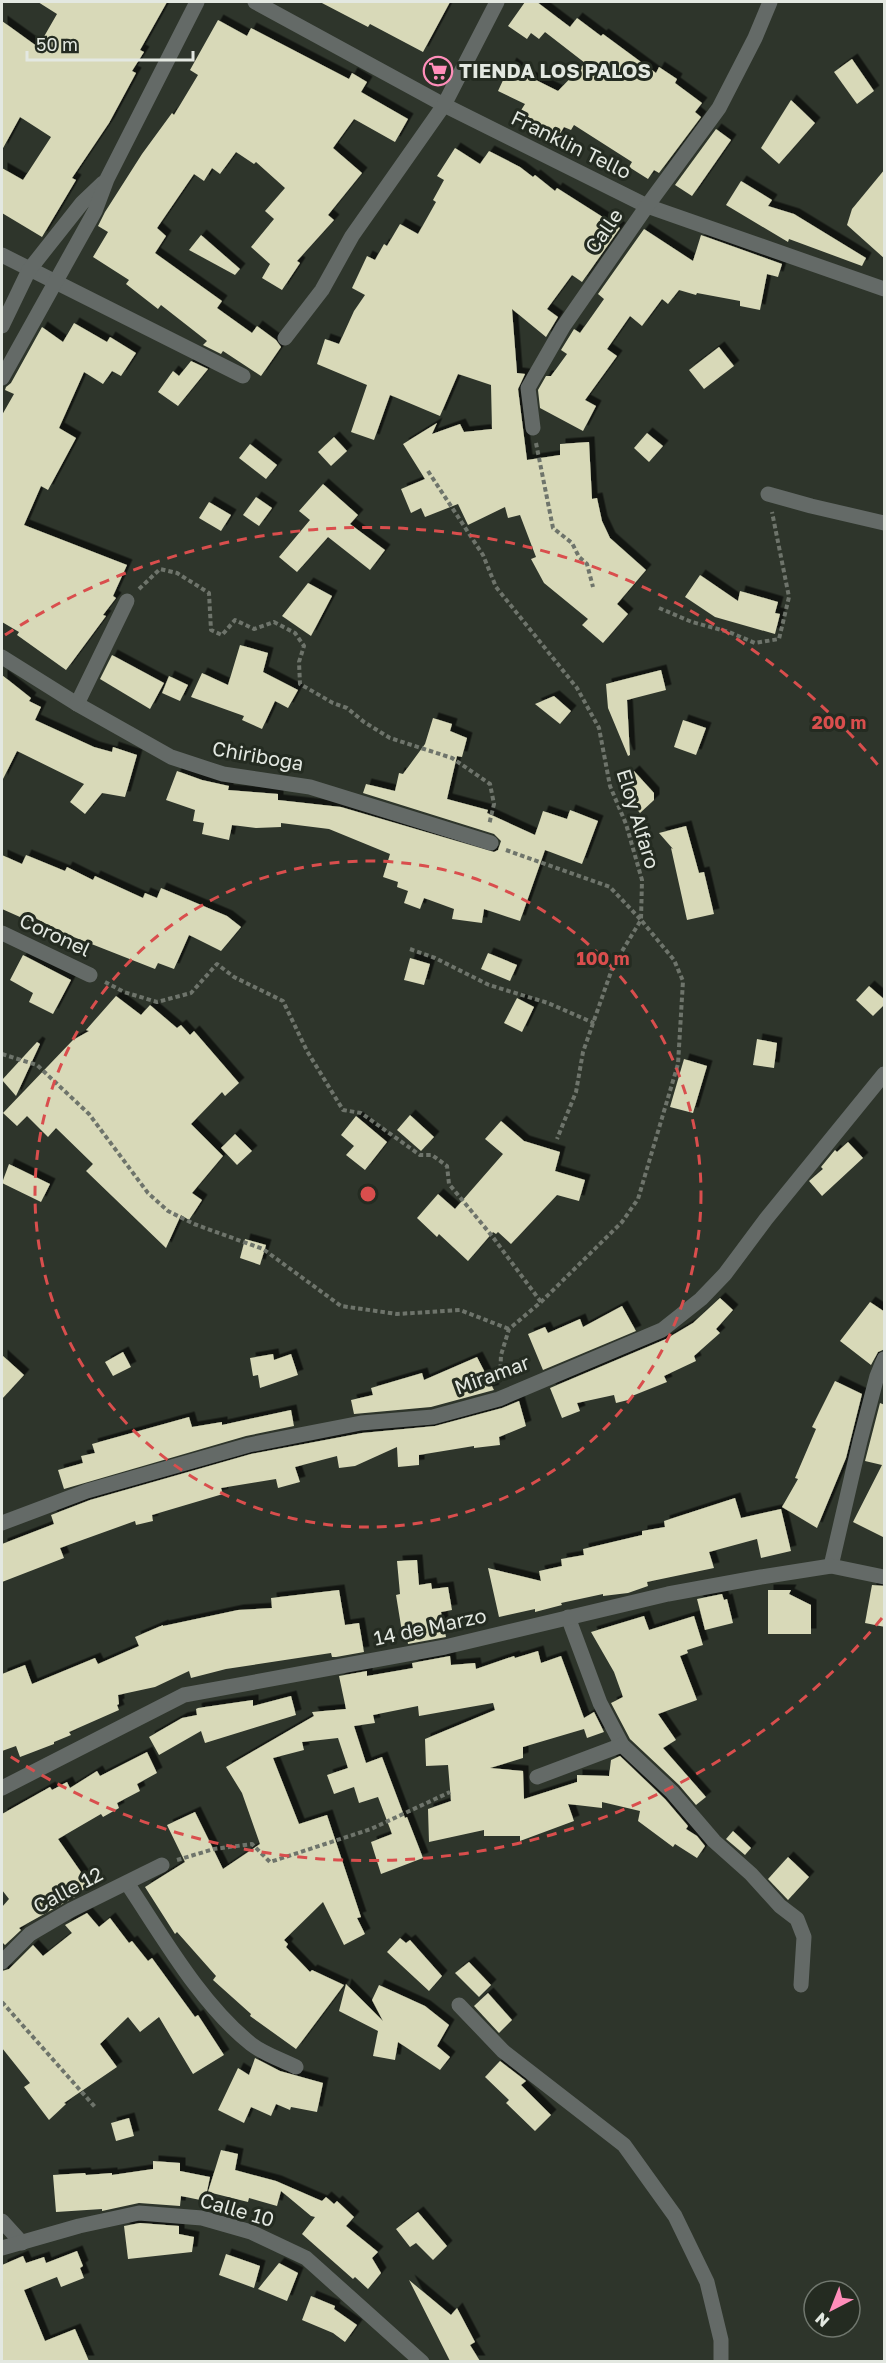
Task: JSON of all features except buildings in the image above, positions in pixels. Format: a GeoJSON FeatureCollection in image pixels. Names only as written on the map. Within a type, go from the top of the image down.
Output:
{"type":"FeatureCollection","features":[{"type":"Feature","properties":{"kind":"street"},"geometry":{"type":"LineString","coordinates":[[2,378],[95,211],[107,179],[197,2]]}},
{"type":"Feature","properties":{"kind":"street","name":"Franklin Tello"},"geometry":{"type":"LineString","coordinates":[[255,2],[444,105],[647,206],[885,289]]}},
{"type":"Feature","properties":{"kind":"street"},"geometry":{"type":"LineString","coordinates":[[285,338],[322,290],[352,236],[444,105],[497,2]]}},
{"type":"Feature","properties":{"kind":"street","name":"Calle"},"geometry":{"type":"LineString","coordinates":[[533,428],[528,388],[563,327],[719,108],[755,38],[770,2]]}},
{"type":"Feature","properties":{"kind":"street"},"geometry":{"type":"LineString","coordinates":[[2,326],[29,270],[82,203],[107,179]]}},
{"type":"Feature","properties":{"kind":"street"},"geometry":{"type":"LineString","coordinates":[[2,255],[243,376]]}},
{"type":"Feature","properties":{"kind":"street"},"geometry":{"type":"LineString","coordinates":[[768,494],[885,523]]}},
{"type":"Feature","properties":{"kind":"street"},"geometry":{"type":"LineString","coordinates":[[77,704],[127,601]]}},
{"type":"Feature","properties":{"kind":"street","name":"Chiriboga"},"geometry":{"type":"LineString","coordinates":[[2,657],[77,704],[171,757],[223,774],[310,787],[491,843]]}},
{"type":"Feature","properties":{"kind":"street","name":"Coronel"},"geometry":{"type":"LineString","coordinates":[[2,933],[90,975]]}},
{"type":"Feature","properties":{"kind":"street","name":"Miramar"},"geometry":{"type":"LineString","coordinates":[[2,1523],[87,1491],[249,1445],[361,1423],[433,1417],[499,1399],[662,1330],[701,1299],[725,1274],[766,1219],[885,1074]]}},
{"type":"Feature","properties":{"kind":"street"},"geometry":{"type":"LineString","coordinates":[[831,1566],[877,1376],[885,1359]]}},
{"type":"Feature","properties":{"kind":"street","name":"14 de Marzo"},"geometry":{"type":"LineString","coordinates":[[2,1788],[184,1695],[445,1647],[668,1594],[831,1566],[885,1577]]}},
{"type":"Feature","properties":{"kind":"street"},"geometry":{"type":"LineString","coordinates":[[568,1617],[600,1702],[621,1745],[672,1792],[714,1841],[751,1874],[780,1906],[797,1919],[804,1937],[801,1985]]}},
{"type":"Feature","properties":{"kind":"street"},"geometry":{"type":"LineString","coordinates":[[537,1777],[621,1745]]}},
{"type":"Feature","properties":{"kind":"street","name":"Calle 12"},"geometry":{"type":"LineString","coordinates":[[2,1962],[30,1934],[71,1910],[162,1865]]}},
{"type":"Feature","properties":{"kind":"street"},"geometry":{"type":"LineString","coordinates":[[127,1883],[172,1952],[222,2018],[253,2046],[296,2067]]}},
{"type":"Feature","properties":{"kind":"street"},"geometry":{"type":"LineString","coordinates":[[459,2005],[503,2051],[624,2145],[675,2216],[707,2282],[721,2340],[721,2361]]}},
{"type":"Feature","properties":{"kind":"street","name":"Calle 10"},"geometry":{"type":"LineString","coordinates":[[2,2247],[138,2213],[202,2218],[251,2232],[306,2258],[422,2361]]}},
{"type":"Feature","properties":{"kind":"street"},"geometry":{"type":"LineString","coordinates":[[2,2221],[22,2243]]}},
{"type":"Feature","properties":{"kind":"path"},"geometry":{"type":"LineString","coordinates":[[533,428],[553,528],[572,543],[579,557],[587,564],[593,587]]}},
{"type":"Feature","properties":{"kind":"path","name":"Eloy Alfaro"},"geometry":{"type":"LineString","coordinates":[[428,471],[483,555],[496,587],[577,688],[599,728],[610,786],[626,824],[642,880],[641,920]]}},
{"type":"Feature","properties":{"kind":"path"},"geometry":{"type":"LineString","coordinates":[[659,608],[692,622],[729,632],[755,643],[779,639],[789,597],[768,494]]}},
{"type":"Feature","properties":{"kind":"path"},"geometry":{"type":"LineString","coordinates":[[127,601],[160,569],[177,573],[209,593],[211,630],[222,635],[235,620],[254,629],[274,622],[295,633],[304,646],[299,662],[300,684],[333,703],[347,708],[390,738],[452,758],[490,784],[494,804],[489,829],[491,843],[524,858],[610,887],[674,960],[683,981],[678,1064],[638,1199],[622,1222],[583,1262],[509,1329],[501,1355],[499,1399]]}},
{"type":"Feature","properties":{"kind":"path"},"geometry":{"type":"LineString","coordinates":[[557,1140],[576,1092],[584,1052],[613,966],[641,920]]}},
{"type":"Feature","properties":{"kind":"path"},"geometry":{"type":"LineString","coordinates":[[410,949],[435,958],[489,985],[548,1003],[594,1023]]}},
{"type":"Feature","properties":{"kind":"path"},"geometry":{"type":"LineString","coordinates":[[90,975],[124,992],[158,1002],[191,993],[217,964],[234,977],[283,1001],[307,1051],[343,1110],[361,1113],[420,1155],[432,1155],[447,1166],[449,1184],[492,1236],[541,1302]]}},
{"type":"Feature","properties":{"kind":"path"},"geometry":{"type":"LineString","coordinates":[[2,1054],[37,1065],[78,1103],[89,1114],[148,1193],[168,1211],[194,1224],[263,1249],[341,1306],[397,1314],[460,1310],[509,1329]]}},
{"type":"Feature","properties":{"kind":"path"},"geometry":{"type":"LineString","coordinates":[[162,1865],[213,1849],[252,1844],[270,1862],[371,1829],[450,1792]]}},
{"type":"Feature","properties":{"kind":"path"},"geometry":{"type":"LineString","coordinates":[[2,2002],[95,2107]]}},
{"type":"Feature","properties":{"kind":"place","name":"TIENDA LOS PALOS"},"geometry":{"type":"Point","coordinates":[438,71]}}]}
